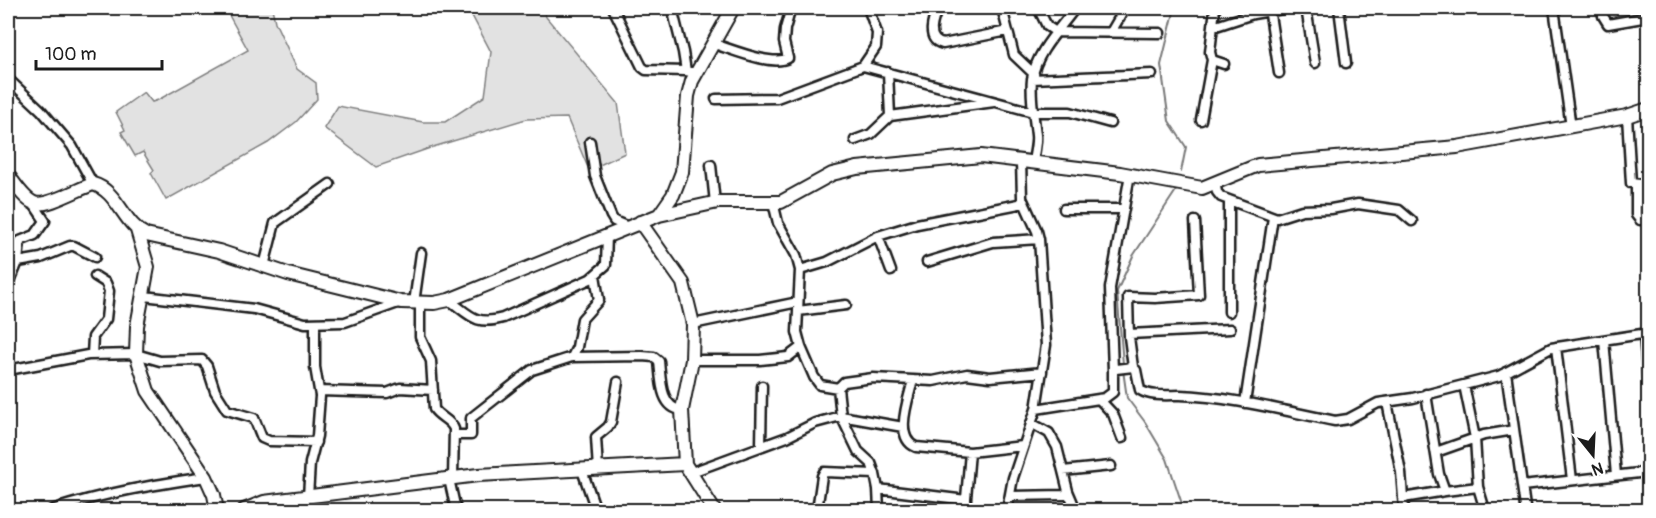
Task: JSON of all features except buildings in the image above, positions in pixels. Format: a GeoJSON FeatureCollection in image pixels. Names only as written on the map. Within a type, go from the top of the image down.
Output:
{"type":"FeatureCollection","features":[{"type":"Feature","properties":{"kind":"street"},"geometry":{"type":"LineString","coordinates":[[613,8],[636,56],[646,70],[691,72]]}},
{"type":"Feature","properties":{"kind":"street"},"geometry":{"type":"LineString","coordinates":[[659,215],[673,195],[682,172],[691,72],[683,52],[672,8]]}},
{"type":"Feature","properties":{"kind":"street"},"geometry":{"type":"LineString","coordinates":[[691,72],[714,44],[733,8]]}},
{"type":"Feature","properties":{"kind":"street"},"geometry":{"type":"LineString","coordinates":[[714,44],[769,60],[785,60],[788,58],[784,42],[785,29],[791,8]]}},
{"type":"Feature","properties":{"kind":"street"},"geometry":{"type":"LineString","coordinates":[[863,66],[876,47],[877,33],[868,8]]}},
{"type":"Feature","properties":{"kind":"street"},"geometry":{"type":"LineString","coordinates":[[938,8],[931,26],[933,39],[942,45],[1008,31]]}},
{"type":"Feature","properties":{"kind":"street"},"geometry":{"type":"LineString","coordinates":[[1002,8],[1014,55],[1033,77]]}},
{"type":"Feature","properties":{"kind":"street"},"geometry":{"type":"LineString","coordinates":[[1038,8],[1047,26],[1056,32],[1160,33]]}},
{"type":"Feature","properties":{"kind":"street"},"geometry":{"type":"LineString","coordinates":[[1007,510],[1023,446],[1036,409],[1046,345],[1039,239],[1022,198],[1020,181],[1036,137],[1033,77],[1036,66],[1056,32],[1075,8]]}},
{"type":"Feature","properties":{"kind":"street"},"geometry":{"type":"LineString","coordinates":[[1111,32],[1125,8]]}},
{"type":"Feature","properties":{"kind":"street"},"geometry":{"type":"LineString","coordinates":[[1201,120],[1212,60],[1210,51],[1215,8]]}},
{"type":"Feature","properties":{"kind":"street"},"geometry":{"type":"LineString","coordinates":[[1213,27],[1269,9],[1288,8]]}},
{"type":"Feature","properties":{"kind":"street"},"geometry":{"type":"LineString","coordinates":[[1306,8],[1315,63]]}},
{"type":"Feature","properties":{"kind":"street"},"geometry":{"type":"LineString","coordinates":[[1339,8],[1346,63]]}},
{"type":"Feature","properties":{"kind":"street"},"geometry":{"type":"LineString","coordinates":[[1554,8],[1571,127]]}},
{"type":"Feature","properties":{"kind":"street"},"geometry":{"type":"LineString","coordinates":[[1602,8],[1603,16],[1608,24],[1648,17]]}},
{"type":"Feature","properties":{"kind":"street"},"geometry":{"type":"LineString","coordinates":[[1269,9],[1279,73]]}},
{"type":"Feature","properties":{"kind":"street"},"geometry":{"type":"LineString","coordinates":[[1212,60],[1224,64]]}},
{"type":"Feature","properties":{"kind":"street"},"geometry":{"type":"LineString","coordinates":[[716,99],[777,98],[863,66],[1033,112],[1070,112],[1110,123]]}},
{"type":"Feature","properties":{"kind":"street"},"geometry":{"type":"LineString","coordinates":[[888,72],[890,116]]}},
{"type":"Feature","properties":{"kind":"street"},"geometry":{"type":"LineString","coordinates":[[1033,77],[1152,74]]}},
{"type":"Feature","properties":{"kind":"street"},"geometry":{"type":"LineString","coordinates":[[8,79],[41,110],[72,146],[93,184],[108,192],[137,231],[148,267],[137,326],[136,354],[148,391],[206,477],[214,495],[217,510]]}},
{"type":"Feature","properties":{"kind":"street"},"geometry":{"type":"LineString","coordinates":[[855,140],[872,134],[890,116],[997,101]]}},
{"type":"Feature","properties":{"kind":"street"},"geometry":{"type":"LineString","coordinates":[[137,231],[146,235],[219,250],[316,282],[401,302],[434,303],[449,300],[659,215],[715,203],[781,202],[832,174],[857,168],[981,156],[1130,174],[1202,188],[1258,165],[1456,147],[1627,116],[1648,109]]}},
{"type":"Feature","properties":{"kind":"street"},"geometry":{"type":"LineString","coordinates":[[1627,116],[1631,183],[1648,185]]}},
{"type":"Feature","properties":{"kind":"street"},"geometry":{"type":"LineString","coordinates":[[590,142],[595,176],[611,216],[615,221],[634,224],[683,283],[693,324],[692,360],[682,410],[687,469],[714,510]]}},
{"type":"Feature","properties":{"kind":"street"},"geometry":{"type":"LineString","coordinates":[[711,165],[715,203]]}},
{"type":"Feature","properties":{"kind":"street"},"geometry":{"type":"LineString","coordinates":[[1124,368],[1110,288],[1130,174]]}},
{"type":"Feature","properties":{"kind":"street"},"geometry":{"type":"LineString","coordinates":[[8,175],[33,203],[45,221],[35,236],[20,241],[18,262],[8,287]]}},
{"type":"Feature","properties":{"kind":"street"},"geometry":{"type":"LineString","coordinates":[[1215,183],[1217,192],[1229,200],[1277,218],[1302,210],[1331,209],[1358,204],[1399,210],[1412,221]]}},
{"type":"Feature","properties":{"kind":"street"},"geometry":{"type":"LineString","coordinates":[[33,203],[43,204],[93,184]]}},
{"type":"Feature","properties":{"kind":"street"},"geometry":{"type":"LineString","coordinates":[[264,266],[275,223],[330,184]]}},
{"type":"Feature","properties":{"kind":"street"},"geometry":{"type":"LineString","coordinates":[[1636,184],[1636,214],[1640,220],[1648,219]]}},
{"type":"Feature","properties":{"kind":"street"},"geometry":{"type":"LineString","coordinates":[[1229,200],[1229,312]]}},
{"type":"Feature","properties":{"kind":"street"},"geometry":{"type":"LineString","coordinates":[[772,202],[778,223],[793,248],[800,270],[797,332],[801,347],[820,385],[838,388]]}},
{"type":"Feature","properties":{"kind":"street"},"geometry":{"type":"LineString","coordinates":[[800,270],[842,256],[878,236],[917,224],[1024,203]]}},
{"type":"Feature","properties":{"kind":"street"},"geometry":{"type":"LineString","coordinates":[[1064,209],[1124,209]]}},
{"type":"Feature","properties":{"kind":"street"},"geometry":{"type":"LineString","coordinates":[[1245,403],[1273,217]]}},
{"type":"Feature","properties":{"kind":"street"},"geometry":{"type":"LineString","coordinates":[[1036,409],[1099,399],[1113,392],[1124,368],[1129,334],[1128,297],[1155,298],[1198,294],[1195,221]]}},
{"type":"Feature","properties":{"kind":"street"},"geometry":{"type":"LineString","coordinates":[[449,300],[480,321],[489,322],[503,318],[595,275],[606,265],[607,235]]}},
{"type":"Feature","properties":{"kind":"street"},"geometry":{"type":"LineString","coordinates":[[878,236],[891,271]]}},
{"type":"Feature","properties":{"kind":"street"},"geometry":{"type":"LineString","coordinates":[[927,262],[993,242],[1039,239]]}},
{"type":"Feature","properties":{"kind":"street"},"geometry":{"type":"LineString","coordinates":[[18,262],[41,258],[69,246],[74,246],[95,257]]}},
{"type":"Feature","properties":{"kind":"street"},"geometry":{"type":"LineString","coordinates":[[421,253],[417,303],[420,337],[430,361],[434,409],[453,425],[451,479],[456,510]]}},
{"type":"Feature","properties":{"kind":"street"},"geometry":{"type":"LineString","coordinates":[[572,357],[578,347],[582,319],[599,300],[595,275]]}},
{"type":"Feature","properties":{"kind":"street"},"geometry":{"type":"LineString","coordinates":[[92,355],[92,341],[106,319],[109,291],[106,283],[95,276]]}},
{"type":"Feature","properties":{"kind":"street"},"geometry":{"type":"LineString","coordinates":[[144,296],[254,309],[305,323],[345,322],[401,302]]}},
{"type":"Feature","properties":{"kind":"street"},"geometry":{"type":"LineString","coordinates":[[693,324],[798,306],[846,305]]}},
{"type":"Feature","properties":{"kind":"street"},"geometry":{"type":"LineString","coordinates":[[308,497],[310,463],[316,442],[319,391],[315,367],[315,323]]}},
{"type":"Feature","properties":{"kind":"street"},"geometry":{"type":"LineString","coordinates":[[1129,334],[1230,329]]}},
{"type":"Feature","properties":{"kind":"street"},"geometry":{"type":"LineString","coordinates":[[1124,368],[1136,370],[1140,390],[1143,392],[1245,403],[1335,422],[1348,419],[1378,403],[1499,376],[1551,348],[1646,334],[1648,386]]}},
{"type":"Feature","properties":{"kind":"street"},"geometry":{"type":"LineString","coordinates":[[1604,340],[1616,475]]}},
{"type":"Feature","properties":{"kind":"street"},"geometry":{"type":"LineString","coordinates":[[692,360],[760,360],[788,357],[801,347]]}},
{"type":"Feature","properties":{"kind":"street"},"geometry":{"type":"LineString","coordinates":[[1556,347],[1572,480]]}},
{"type":"Feature","properties":{"kind":"street"},"geometry":{"type":"LineString","coordinates":[[8,370],[92,355],[136,354],[160,361],[202,360],[207,366],[215,391],[226,410],[254,418],[262,438],[269,441],[316,442]]}},
{"type":"Feature","properties":{"kind":"street"},"geometry":{"type":"LineString","coordinates":[[454,435],[471,435],[471,418],[532,370],[572,357],[654,357],[659,361],[666,402],[670,407],[682,410]]}},
{"type":"Feature","properties":{"kind":"street"},"geometry":{"type":"LineString","coordinates":[[879,510],[875,474],[870,464],[858,451],[840,416],[838,388],[844,382],[873,378],[941,380],[967,374],[990,377],[1041,372]]}},
{"type":"Feature","properties":{"kind":"street"},"geometry":{"type":"LineString","coordinates":[[1506,372],[1525,507]]}},
{"type":"Feature","properties":{"kind":"street"},"geometry":{"type":"LineString","coordinates":[[913,380],[903,427],[908,442],[916,447],[970,452],[1023,446]]}},
{"type":"Feature","properties":{"kind":"street"},"geometry":{"type":"LineString","coordinates":[[598,470],[596,437],[611,422],[618,382]]}},
{"type":"Feature","properties":{"kind":"street"},"geometry":{"type":"LineString","coordinates":[[1464,385],[1475,438],[1478,487],[1485,510]]}},
{"type":"Feature","properties":{"kind":"street"},"geometry":{"type":"LineString","coordinates":[[761,446],[762,386]]}},
{"type":"Feature","properties":{"kind":"street"},"geometry":{"type":"LineString","coordinates":[[319,391],[387,393],[400,388],[433,390]]}},
{"type":"Feature","properties":{"kind":"street"},"geometry":{"type":"LineString","coordinates":[[1426,394],[1439,474],[1445,491]]}},
{"type":"Feature","properties":{"kind":"street"},"geometry":{"type":"LineString","coordinates":[[1099,399],[1113,414],[1122,438]]}},
{"type":"Feature","properties":{"kind":"street"},"geometry":{"type":"LineString","coordinates":[[1388,402],[1401,472],[1404,510]]}},
{"type":"Feature","properties":{"kind":"street"},"geometry":{"type":"LineString","coordinates":[[244,510],[264,502],[284,505],[308,497],[478,475],[582,470],[687,469],[787,437],[815,423],[840,416],[903,427]]}},
{"type":"Feature","properties":{"kind":"street"},"geometry":{"type":"LineString","coordinates":[[1031,423],[1049,433],[1057,447],[1068,491],[1076,510]]}},
{"type":"Feature","properties":{"kind":"street"},"geometry":{"type":"LineString","coordinates":[[1436,452],[1475,438],[1514,430]]}},
{"type":"Feature","properties":{"kind":"street"},"geometry":{"type":"LineString","coordinates":[[965,510],[970,452]]}},
{"type":"Feature","properties":{"kind":"street"},"geometry":{"type":"LineString","coordinates":[[1063,471],[1111,466]]}},
{"type":"Feature","properties":{"kind":"street"},"geometry":{"type":"LineString","coordinates":[[582,470],[594,509]]}},
{"type":"Feature","properties":{"kind":"street"},"geometry":{"type":"LineString","coordinates":[[817,510],[824,472],[875,474]]}},
{"type":"Feature","properties":{"kind":"street"},"geometry":{"type":"LineString","coordinates":[[1522,486],[1648,472]]}},
{"type":"Feature","properties":{"kind":"street"},"geometry":{"type":"LineString","coordinates":[[52,510],[128,489],[206,477]]}},
{"type":"Feature","properties":{"kind":"street"},"geometry":{"type":"LineString","coordinates":[[1403,498],[1478,487]]}},
{"type":"Feature","properties":{"kind":"street"},"geometry":{"type":"LineString","coordinates":[[878,489],[966,500]]}},
{"type":"Feature","properties":{"kind":"street"},"geometry":{"type":"LineString","coordinates":[[1010,496],[1065,495],[1068,491]]}},
{"type":"Feature","properties":{"kind":"shaded area"},"geometry":{"type":"Polygon","coordinates":[[[225,8],[272,8],[275,22],[297,69],[316,83],[317,99],[296,122],[268,143],[166,200],[151,173],[154,170],[143,152],[135,156],[121,132],[125,130],[116,112],[144,92],[152,102],[158,100],[248,50],[225,8]]]}},
{"type":"Feature","properties":{"kind":"shaded area"},"geometry":{"type":"Polygon","coordinates":[[[468,8],[543,8],[546,17],[618,103],[625,153],[589,170],[567,118],[526,119],[376,167],[324,128],[338,106],[423,122],[445,122],[485,96],[491,52],[468,8]]]}},
{"type":"Feature","properties":{"kind":"waterway"},"geometry":{"type":"LineString","coordinates":[[1175,8],[1161,65],[1169,121],[1186,147],[1181,172]]}},
{"type":"Feature","properties":{"kind":"waterway"},"geometry":{"type":"LineString","coordinates":[[1123,364],[1117,291],[1133,256],[1177,189]]}},
{"type":"Feature","properties":{"kind":"waterway"},"geometry":{"type":"LineString","coordinates":[[1123,370],[1127,398],[1145,422],[1167,459],[1184,510]]}}]}
